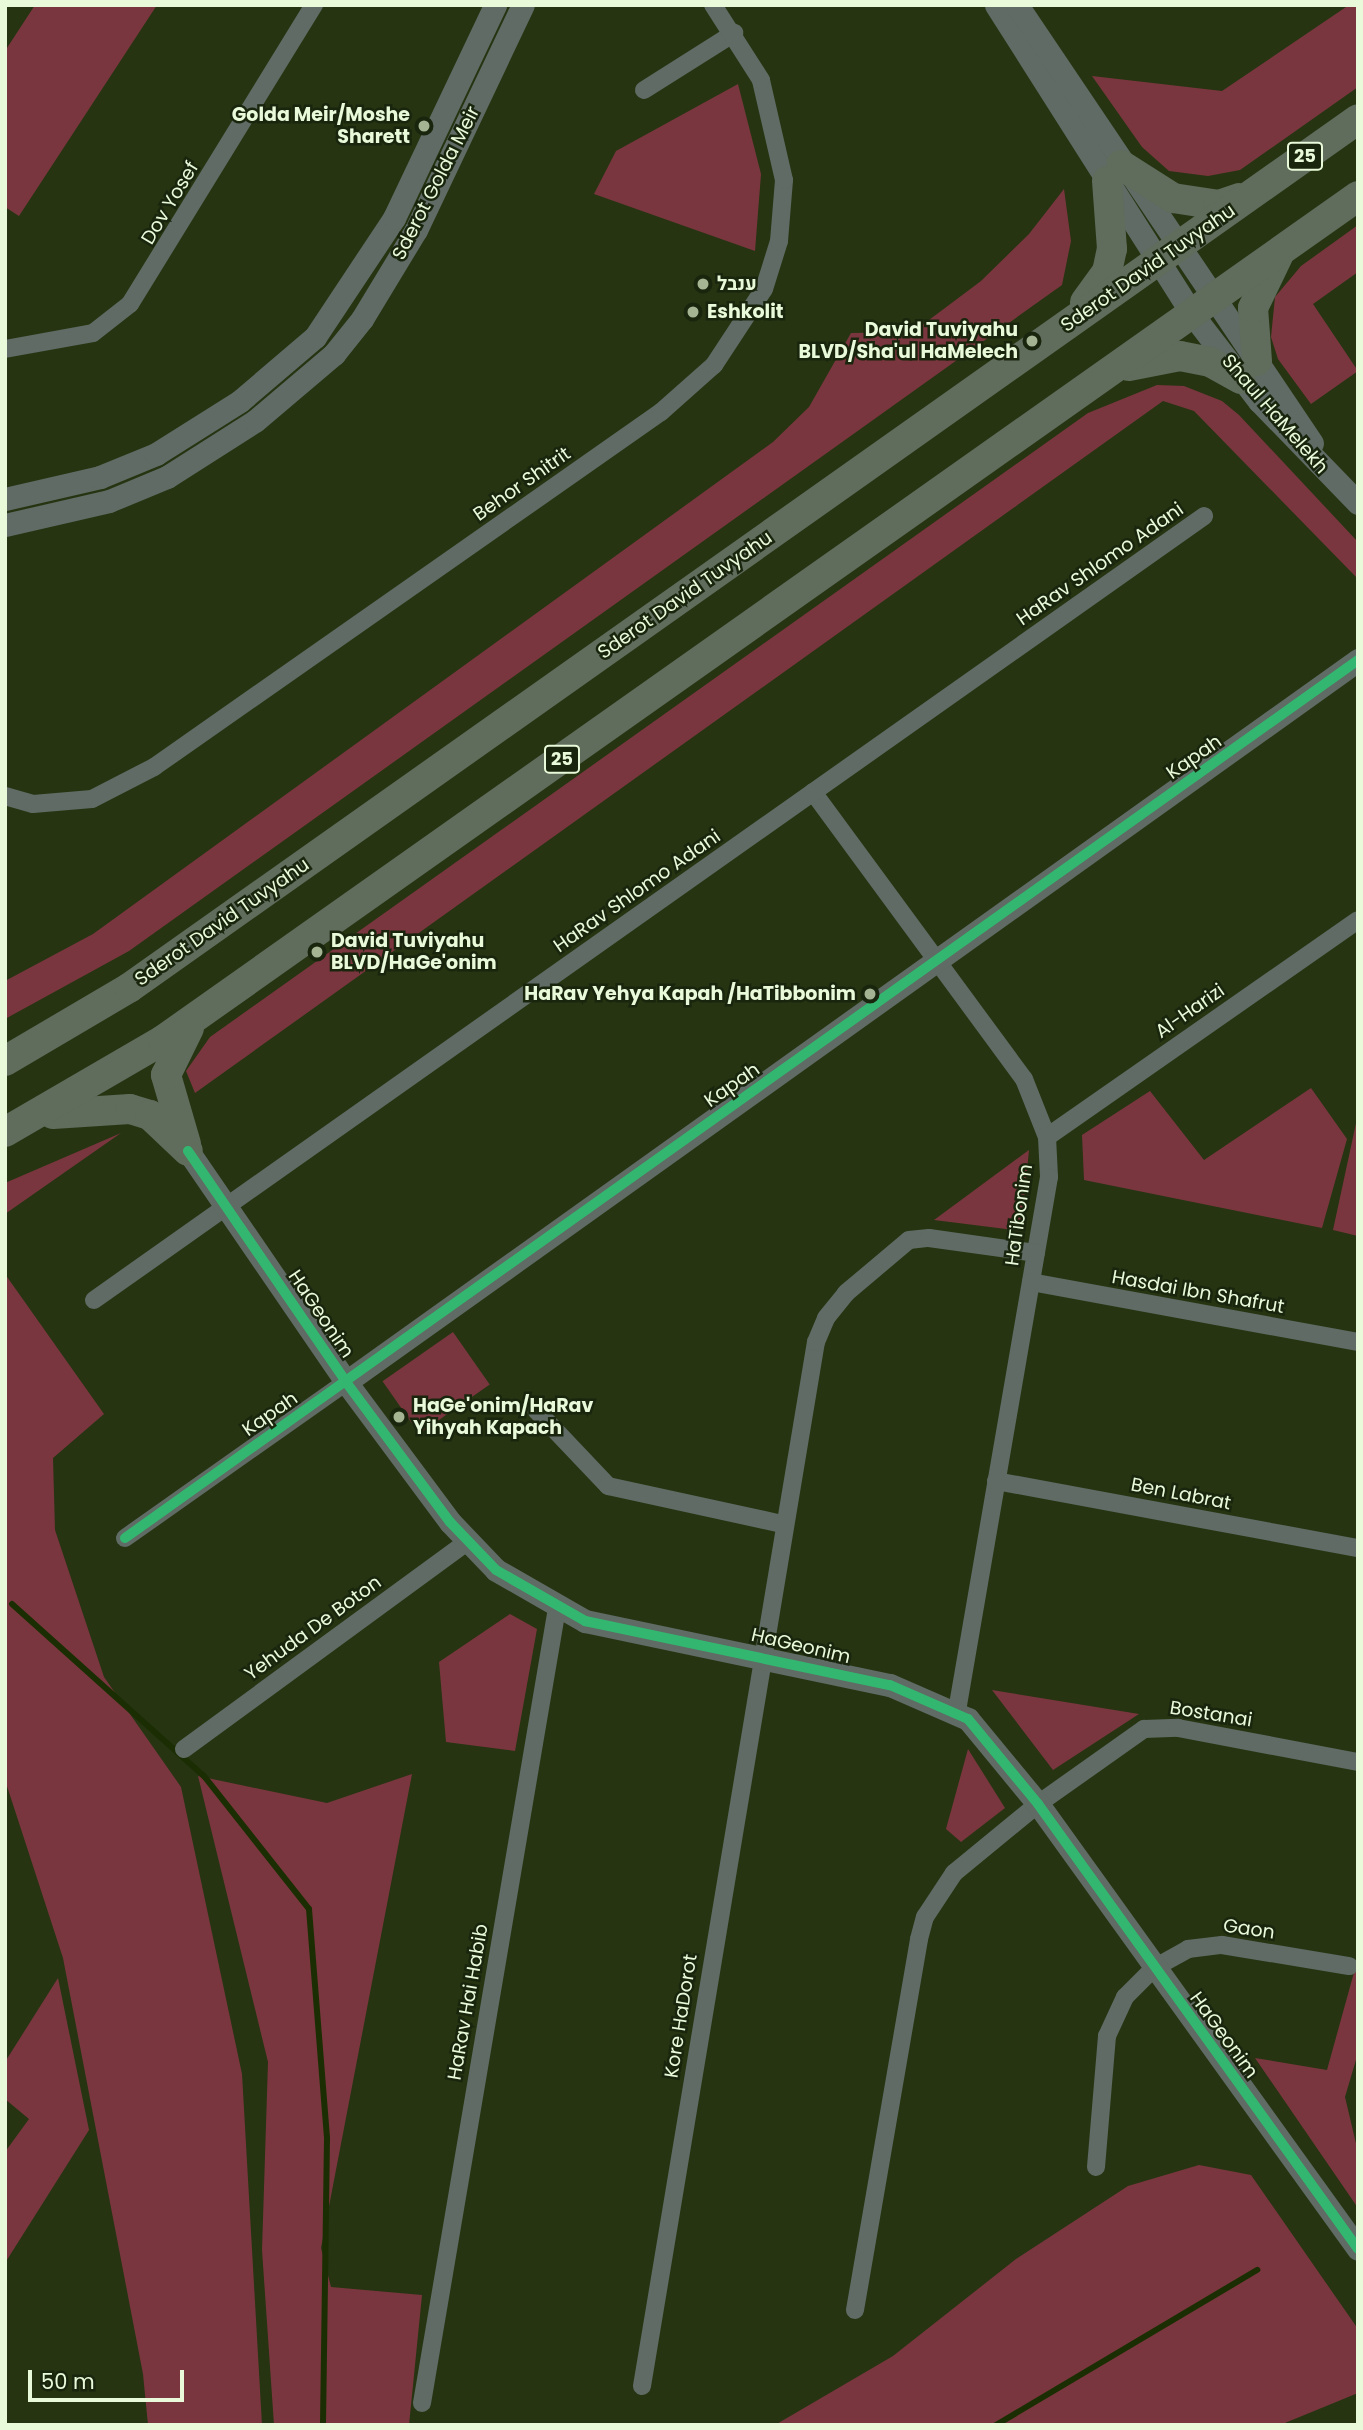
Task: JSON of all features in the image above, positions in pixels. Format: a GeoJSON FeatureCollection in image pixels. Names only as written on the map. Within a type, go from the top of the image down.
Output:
{"type":"FeatureCollection","features":[{"type":"Feature","properties":{"kind":"highway","name":"Sderot David Tuvyahu"},"geometry":{"type":"LineString","coordinates":[[5,1061],[129,988],[1358,119]]}},
{"type":"Feature","properties":{"kind":"highway"},"geometry":{"type":"LineString","coordinates":[[1056,332],[1107,272],[1113,224],[1114,173],[1194,203],[1219,205],[1253,193]]}},
{"type":"Feature","properties":{"kind":"highway","name":"25"},"geometry":{"type":"LineString","coordinates":[[5,1132],[33,1118],[201,1014],[1358,196]]}},
{"type":"Feature","properties":{"kind":"highway"},"geometry":{"type":"LineString","coordinates":[[1109,372],[1180,356],[1249,370],[1253,308],[1281,251]]}},
{"type":"Feature","properties":{"kind":"highway"},"geometry":{"type":"LineString","coordinates":[[188,1151],[166,1075],[179,1039],[201,1014]]}},
{"type":"Feature","properties":{"kind":"highway"},"geometry":{"type":"LineString","coordinates":[[33,1118],[95,1108],[130,1109],[150,1115],[188,1151]]}},
{"type":"Feature","properties":{"kind":"street","name":"Dov Yosef"},"geometry":{"type":"LineString","coordinates":[[5,349],[93,333],[130,304],[314,5]]}},
{"type":"Feature","properties":{"kind":"street","name":"Sderot Golda Meir"},"geometry":{"type":"LineString","coordinates":[[5,499],[100,477],[156,454],[240,401],[315,337],[394,218],[495,5]]}},
{"type":"Feature","properties":{"kind":"street","name":"Sderot Golda Meir"},"geometry":{"type":"LineString","coordinates":[[5,525],[109,501],[167,477],[265,413],[334,354],[362,319],[416,230],[523,5]]}},
{"type":"Feature","properties":{"kind":"street","name":"Behor Shitrit"},"geometry":{"type":"LineString","coordinates":[[5,796],[33,804],[92,799],[154,767],[661,412],[713,365],[764,289],[783,219],[780,149],[761,80],[734,33],[713,5]]}},
{"type":"Feature","properties":{"kind":"street","name":"Shaul HaMelekh"},"geometry":{"type":"LineString","coordinates":[[996,5],[1249,370],[1335,482],[1358,503]]}},
{"type":"Feature","properties":{"kind":"street","name":"Shaul HaMelekh"},"geometry":{"type":"LineString","coordinates":[[1017,5],[1114,173]]}},
{"type":"Feature","properties":{"kind":"street"},"geometry":{"type":"LineString","coordinates":[[644,90],[734,33]]}},
{"type":"Feature","properties":{"kind":"street","name":"HaRav Shlomo Adani"},"geometry":{"type":"LineString","coordinates":[[94,1300],[1204,516]]}},
{"type":"Feature","properties":{"kind":"street","name":"Kapah"},"geometry":{"type":"LineString","coordinates":[[125,1538],[1358,660]]}},
{"type":"Feature","properties":{"kind":"street","name":"HaTibonim"},"geometry":{"type":"LineString","coordinates":[[813,792],[940,958],[1024,1079],[1047,1137],[1049,1177],[957,1711]]}},
{"type":"Feature","properties":{"kind":"street","name":"Al-Harizi"},"geometry":{"type":"LineString","coordinates":[[1047,1137],[1358,920]]}},
{"type":"Feature","properties":{"kind":"street","name":"HaGeonim"},"geometry":{"type":"LineString","coordinates":[[188,1151],[346,1382],[467,1542],[496,1570],[557,1608],[614,1629],[761,1654],[890,1685],[957,1711],[989,1741],[1038,1804],[1358,2249]]}},
{"type":"Feature","properties":{"kind":"street","name":"Kore HaDorot"},"geometry":{"type":"LineString","coordinates":[[642,2386],[808,1367],[826,1318],[846,1293],[909,1240],[929,1238],[1035,1254]]}},
{"type":"Feature","properties":{"kind":"street","name":"Hasdai Ibn Shafrut"},"geometry":{"type":"LineString","coordinates":[[1031,1282],[1358,1342]]}},
{"type":"Feature","properties":{"kind":"street"},"geometry":{"type":"LineString","coordinates":[[536,1410],[608,1486],[782,1524]]}},
{"type":"Feature","properties":{"kind":"street","name":"Ben Labrat"},"geometry":{"type":"LineString","coordinates":[[996,1481],[1358,1548]]}},
{"type":"Feature","properties":{"kind":"street","name":"Yehuda De Boton"},"geometry":{"type":"LineString","coordinates":[[184,1749],[467,1542]]}},
{"type":"Feature","properties":{"kind":"street","name":"HaRav Hai Habib"},"geometry":{"type":"LineString","coordinates":[[422,2403],[557,1608]]}},
{"type":"Feature","properties":{"kind":"street","name":"Bostanai"},"geometry":{"type":"LineString","coordinates":[[1038,1804],[1144,1729],[1156,1726],[1358,1762]]}},
{"type":"Feature","properties":{"kind":"street"},"geometry":{"type":"LineString","coordinates":[[855,2310],[925,1917],[954,1873],[1038,1804]]}},
{"type":"Feature","properties":{"kind":"street","name":"Gaon"},"geometry":{"type":"LineString","coordinates":[[1096,2167],[1107,2036],[1125,1997],[1154,1968],[1188,1949],[1222,1945],[1349,1966]]}},
{"type":"Feature","properties":{"kind":"shaded area"},"geometry":{"type":"Polygon","coordinates":[[[35,5],[157,5],[19,216],[5,207],[5,51],[35,5]]]}},
{"type":"Feature","properties":{"kind":"shaded area"},"geometry":{"type":"Polygon","coordinates":[[[1349,5],[1358,5],[1358,87],[1240,170],[1208,176],[1169,171],[1142,147],[1092,76],[1222,91],[1349,5]]]}},
{"type":"Feature","properties":{"kind":"shaded area"},"geometry":{"type":"Polygon","coordinates":[[[738,84],[761,174],[755,251],[594,194],[616,151],[738,84]]]}},
{"type":"Feature","properties":{"kind":"shaded area"},"geometry":{"type":"Polygon","coordinates":[[[1064,189],[1071,241],[1062,285],[129,951],[5,1019],[5,981],[93,934],[773,442],[809,407],[851,333],[913,332],[981,281],[1029,234],[1064,189]]]}},
{"type":"Feature","properties":{"kind":"shaded area"},"geometry":{"type":"Polygon","coordinates":[[[1358,225],[1358,272],[1313,304],[1358,371],[1311,404],[1278,359],[1271,337],[1275,297],[1301,266],[1358,225]]]}},
{"type":"Feature","properties":{"kind":"shaded area"},"geometry":{"type":"Polygon","coordinates":[[[1157,385],[1184,386],[1222,401],[1239,415],[1358,542],[1358,579],[1194,411],[1163,401],[195,1093],[186,1071],[210,1037],[1088,413],[1157,385]]]}},
{"type":"Feature","properties":{"kind":"shaded area"},"geometry":{"type":"Polygon","coordinates":[[[1311,1088],[1347,1139],[1322,1228],[1084,1180],[1082,1135],[1150,1091],[1204,1160],[1311,1088]]]}},
{"type":"Feature","properties":{"kind":"shaded area"},"geometry":{"type":"Polygon","coordinates":[[[1358,1114],[1358,1236],[1333,1230],[1358,1114]]]}},
{"type":"Feature","properties":{"kind":"shaded area"},"geometry":{"type":"Polygon","coordinates":[[[121,1133],[5,1214],[5,1183],[121,1133]]]}},
{"type":"Feature","properties":{"kind":"shaded area"},"geometry":{"type":"Polygon","coordinates":[[[1029,1150],[1021,1231],[934,1220],[1029,1150]]]}},
{"type":"Feature","properties":{"kind":"shaded area"},"geometry":{"type":"Polygon","coordinates":[[[5,1274],[104,1414],[53,1458],[55,1530],[104,1677],[181,1787],[242,2074],[262,2425],[148,2425],[143,2374],[63,1958],[5,1780],[5,1274]]]}},
{"type":"Feature","properties":{"kind":"shaded area"},"geometry":{"type":"Polygon","coordinates":[[[453,1332],[490,1384],[419,1434],[383,1381],[453,1332]]]}},
{"type":"Feature","properties":{"kind":"shaded area"},"geometry":{"type":"Polygon","coordinates":[[[510,1614],[537,1629],[515,1751],[446,1742],[439,1662],[510,1614]]]}},
{"type":"Feature","properties":{"kind":"shaded area"},"geometry":{"type":"Polygon","coordinates":[[[992,1690],[1139,1714],[1053,1770],[992,1690]]]}},
{"type":"Feature","properties":{"kind":"shaded area"},"geometry":{"type":"Polygon","coordinates":[[[968,1749],[1005,1808],[961,1842],[946,1829],[968,1749]]]}},
{"type":"Feature","properties":{"kind":"shaded area"},"geometry":{"type":"Polygon","coordinates":[[[412,1774],[321,2248],[331,2287],[422,2295],[409,2425],[274,2425],[262,2250],[268,2062],[198,1776],[327,1803],[412,1774]]]}},
{"type":"Feature","properties":{"kind":"shaded area"},"geometry":{"type":"Polygon","coordinates":[[[1358,1958],[1358,2053],[1345,2097],[1358,2152],[1358,2208],[1255,2058],[1327,2070],[1358,1958]]]}},
{"type":"Feature","properties":{"kind":"shaded area"},"geometry":{"type":"Polygon","coordinates":[[[58,1978],[89,2130],[5,2263],[5,2152],[29,2119],[5,2099],[5,2062],[58,1978]]]}},
{"type":"Feature","properties":{"kind":"shaded area"},"geometry":{"type":"Polygon","coordinates":[[[1199,2165],[1251,2175],[1358,2329],[1358,2393],[1280,2425],[775,2425],[893,2356],[1016,2259],[1128,2186],[1199,2165]]]}},
{"type":"Feature","properties":{"kind":"waterway"},"geometry":{"type":"LineString","coordinates":[[12,1604],[204,1776],[309,1909],[327,2138],[323,2425]]}},
{"type":"Feature","properties":{"kind":"waterway"},"geometry":{"type":"LineString","coordinates":[[996,2425],[1257,2270]]}},
{"type":"Feature","properties":{"kind":"cycle path"},"geometry":{"type":"LineString","coordinates":[[125,1538],[1358,660]]}},
{"type":"Feature","properties":{"kind":"cycle path"},"geometry":{"type":"LineString","coordinates":[[188,1151],[346,1382],[450,1522],[496,1570],[585,1621],[890,1685],[968,1719],[1038,1804],[1358,2249]]}},
{"type":"Feature","properties":{"kind":"place","name":"Golda Meir/Moshe Sharett"},"geometry":{"type":"Point","coordinates":[424,126]}},
{"type":"Feature","properties":{"kind":"place","name":"ענבל"},"geometry":{"type":"Point","coordinates":[703,284]}},
{"type":"Feature","properties":{"kind":"place","name":"Eshkolit"},"geometry":{"type":"Point","coordinates":[693,312]}},
{"type":"Feature","properties":{"kind":"place","name":"David Tuviyahu BLVD/Sha'ul HaMelech"},"geometry":{"type":"Point","coordinates":[1032,341]}},
{"type":"Feature","properties":{"kind":"place","name":"David Tuviyahu BLVD/HaGe'onim"},"geometry":{"type":"Point","coordinates":[317,952]}},
{"type":"Feature","properties":{"kind":"place","name":"HaRav Yehya Kapah /HaTibbonim"},"geometry":{"type":"Point","coordinates":[870,994]}},
{"type":"Feature","properties":{"kind":"place","name":"HaGe'onim/HaRav Yihyah Kapach"},"geometry":{"type":"Point","coordinates":[399,1417]}}]}
